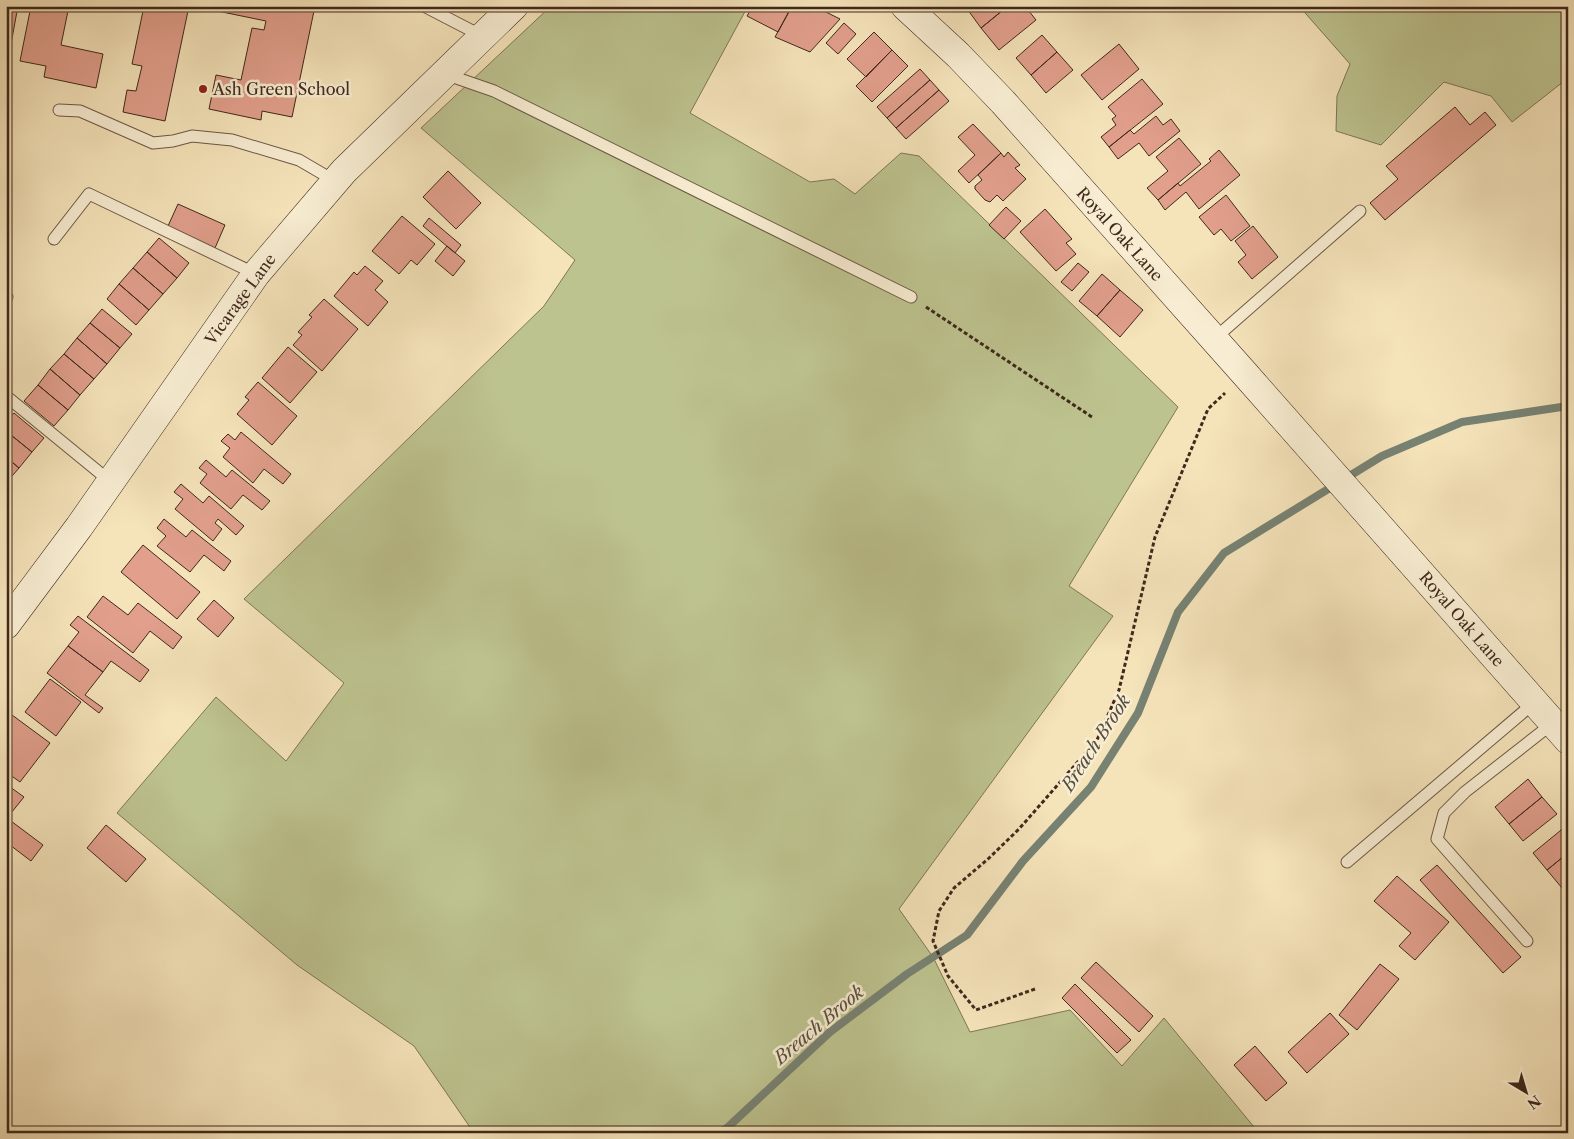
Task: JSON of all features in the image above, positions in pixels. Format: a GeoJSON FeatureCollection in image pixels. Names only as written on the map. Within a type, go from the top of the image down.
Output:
{"type":"FeatureCollection","features":[{"type":"Feature","properties":{"kind":"street","name":"Vicarage Lane"},"geometry":{"type":"LineString","coordinates":[[6,625],[80,527],[256,274],[335,181],[514,6]]}},
{"type":"Feature","properties":{"kind":"street","name":"Royal Oak Lane"},"geometry":{"type":"LineString","coordinates":[[905,6],[958,55],[1002,102],[1356,499],[1560,732]]}},
{"type":"Feature","properties":{"kind":"lane"},"geometry":{"type":"LineString","coordinates":[[424,6],[482,36]]}},
{"type":"Feature","properties":{"kind":"lane"},"geometry":{"type":"LineString","coordinates":[[444,74],[494,91],[911,297]]}},
{"type":"Feature","properties":{"kind":"lane"},"geometry":{"type":"LineString","coordinates":[[59,110],[80,111],[153,142],[173,141],[192,136],[232,140],[299,160],[335,181]]}},
{"type":"Feature","properties":{"kind":"lane"},"geometry":{"type":"LineString","coordinates":[[54,239],[90,194],[256,274]]}},
{"type":"Feature","properties":{"kind":"lane"},"geometry":{"type":"LineString","coordinates":[[1214,339],[1360,211]]}},
{"type":"Feature","properties":{"kind":"lane"},"geometry":{"type":"LineString","coordinates":[[6,396],[111,482]]}},
{"type":"Feature","properties":{"kind":"lane"},"geometry":{"type":"LineString","coordinates":[[1347,862],[1534,702]]}},
{"type":"Feature","properties":{"kind":"lane"},"geometry":{"type":"LineString","coordinates":[[1527,941],[1437,839],[1444,813],[1465,792],[1560,732]]}},
{"type":"Feature","properties":{"kind":"path"},"geometry":{"type":"LineString","coordinates":[[911,297],[1092,417]]}},
{"type":"Feature","properties":{"kind":"path"},"geometry":{"type":"LineString","coordinates":[[1035,988],[976,1010],[948,976],[933,941],[939,911],[954,888],[1019,829],[1097,740],[1119,690],[1156,537],[1208,409],[1245,374]]}},
{"type":"Feature","properties":{"kind":"green space"},"geometry":{"type":"Polygon","coordinates":[[[551,6],[748,6],[690,113],[810,182],[834,179],[855,194],[901,153],[919,156],[1178,407],[1069,586],[1113,616],[899,909],[933,957],[970,1032],[1070,1010],[1122,1066],[1164,1018],[1259,1133],[474,1133],[414,1046],[297,965],[117,813],[216,697],[286,761],[344,683],[244,599],[544,306],[575,260],[421,128],[551,6]]]}},
{"type":"Feature","properties":{"kind":"green space"},"geometry":{"type":"Polygon","coordinates":[[[1299,6],[1568,6],[1568,78],[1512,122],[1491,96],[1444,82],[1381,145],[1336,131],[1337,96],[1350,64],[1299,6]]]}},
{"type":"Feature","properties":{"kind":"building"},"geometry":{"type":"Polygon","coordinates":[[[6,6],[18,6],[8,60],[6,60],[6,6]]]}},
{"type":"Feature","properties":{"kind":"building"},"geometry":{"type":"Polygon","coordinates":[[[31,6],[69,6],[61,45],[103,54],[96,88],[44,77],[46,66],[20,61],[31,6]]]}},
{"type":"Feature","properties":{"kind":"building"},"geometry":{"type":"Polygon","coordinates":[[[144,6],[189,6],[165,121],[123,112],[127,90],[136,91],[142,66],[132,64],[144,6]]]}},
{"type":"Feature","properties":{"kind":"building"},"geometry":{"type":"Polygon","coordinates":[[[193,6],[315,6],[292,117],[262,111],[261,120],[209,109],[216,75],[241,80],[252,28],[264,30],[266,21],[193,6]]]}},
{"type":"Feature","properties":{"kind":"building"},"geometry":{"type":"Polygon","coordinates":[[[753,6],[792,6],[778,32],[747,16],[753,6]]]}},
{"type":"Feature","properties":{"kind":"building"},"geometry":{"type":"Polygon","coordinates":[[[792,6],[814,6],[840,19],[810,52],[775,37],[792,6]]]}},
{"type":"Feature","properties":{"kind":"building"},"geometry":{"type":"Polygon","coordinates":[[[965,6],[1008,6],[981,28],[965,6]]]}},
{"type":"Feature","properties":{"kind":"building"},"geometry":{"type":"Polygon","coordinates":[[[1008,6],[1025,6],[1036,20],[999,50],[981,28],[1008,6]]]}},
{"type":"Feature","properties":{"kind":"building"},"geometry":{"type":"Polygon","coordinates":[[[844,23],[856,34],[838,54],[826,43],[844,23]]]}},
{"type":"Feature","properties":{"kind":"building"},"geometry":{"type":"Polygon","coordinates":[[[874,32],[892,50],[866,77],[847,59],[874,32]]]}},
{"type":"Feature","properties":{"kind":"building"},"geometry":{"type":"Polygon","coordinates":[[[1042,35],[1057,52],[1031,75],[1016,58],[1042,35]]]}},
{"type":"Feature","properties":{"kind":"building"},"geometry":{"type":"Polygon","coordinates":[[[1119,44],[1139,69],[1102,100],[1081,75],[1119,44]]]}},
{"type":"Feature","properties":{"kind":"building"},"geometry":{"type":"Polygon","coordinates":[[[892,50],[908,66],[872,102],[856,86],[892,50]]]}},
{"type":"Feature","properties":{"kind":"building"},"geometry":{"type":"Polygon","coordinates":[[[1057,52],[1073,70],[1046,93],[1031,75],[1057,52]]]}},
{"type":"Feature","properties":{"kind":"building"},"geometry":{"type":"Polygon","coordinates":[[[920,69],[930,80],[887,118],[877,107],[920,69]]]}},
{"type":"Feature","properties":{"kind":"building"},"geometry":{"type":"Polygon","coordinates":[[[1142,79],[1163,104],[1109,147],[1101,137],[1116,125],[1112,119],[1116,116],[1108,107],[1142,79]]]}},
{"type":"Feature","properties":{"kind":"building"},"geometry":{"type":"Polygon","coordinates":[[[930,80],[939,90],[896,128],[887,118],[930,80]]]}},
{"type":"Feature","properties":{"kind":"building"},"geometry":{"type":"Polygon","coordinates":[[[939,90],[949,101],[906,139],[896,128],[939,90]]]}},
{"type":"Feature","properties":{"kind":"building"},"geometry":{"type":"Polygon","coordinates":[[[1455,107],[1470,125],[1485,112],[1496,125],[1385,220],[1370,203],[1398,179],[1386,166],[1455,107]]]}},
{"type":"Feature","properties":{"kind":"building"},"geometry":{"type":"Polygon","coordinates":[[[1156,116],[1163,125],[1171,119],[1180,131],[1149,156],[1139,143],[1118,159],[1109,147],[1130,130],[1134,134],[1156,116]]]}},
{"type":"Feature","properties":{"kind":"building"},"geometry":{"type":"Polygon","coordinates":[[[973,124],[1001,153],[969,183],[958,171],[975,155],[958,137],[973,124]]]}},
{"type":"Feature","properties":{"kind":"building"},"geometry":{"type":"Polygon","coordinates":[[[1179,138],[1201,164],[1158,200],[1147,188],[1168,171],[1156,157],[1179,138]]]}},
{"type":"Feature","properties":{"kind":"building"},"geometry":{"type":"Polygon","coordinates":[[[1219,150],[1240,175],[1199,209],[1186,192],[1165,210],[1158,200],[1178,183],[1180,186],[1211,161],[1209,159],[1219,150]]]}},
{"type":"Feature","properties":{"kind":"building"},"geometry":{"type":"Polygon","coordinates":[[[1008,152],[1020,165],[1015,168],[1026,179],[1003,201],[997,195],[990,202],[985,200],[975,189],[975,186],[982,180],[978,175],[1001,153],[1004,157],[1008,152]]]}},
{"type":"Feature","properties":{"kind":"building"},"geometry":{"type":"Polygon","coordinates":[[[448,171],[481,203],[456,229],[423,197],[448,171]]]}},
{"type":"Feature","properties":{"kind":"building"},"geometry":{"type":"Polygon","coordinates":[[[1226,195],[1250,226],[1231,241],[1221,229],[1214,235],[1199,217],[1226,195]]]}},
{"type":"Feature","properties":{"kind":"building"},"geometry":{"type":"Polygon","coordinates":[[[178,204],[225,225],[215,248],[168,226],[178,204]]]}},
{"type":"Feature","properties":{"kind":"building"},"geometry":{"type":"Polygon","coordinates":[[[1006,207],[1021,221],[1004,239],[989,225],[1006,207]]]}},
{"type":"Feature","properties":{"kind":"building"},"geometry":{"type":"Polygon","coordinates":[[[1045,209],[1072,239],[1066,243],[1076,254],[1056,271],[1020,232],[1045,209]]]}},
{"type":"Feature","properties":{"kind":"building"},"geometry":{"type":"Polygon","coordinates":[[[402,216],[435,244],[417,265],[411,260],[399,274],[372,251],[402,216]]]}},
{"type":"Feature","properties":{"kind":"building"},"geometry":{"type":"Polygon","coordinates":[[[429,218],[461,245],[455,253],[423,226],[429,218]]]}},
{"type":"Feature","properties":{"kind":"building"},"geometry":{"type":"Polygon","coordinates":[[[1253,226],[1278,257],[1252,279],[1238,262],[1246,255],[1235,241],[1253,226]]]}},
{"type":"Feature","properties":{"kind":"building"},"geometry":{"type":"Polygon","coordinates":[[[159,238],[189,263],[177,278],[147,252],[159,238]]]}},
{"type":"Feature","properties":{"kind":"building"},"geometry":{"type":"Polygon","coordinates":[[[447,246],[465,261],[453,276],[435,261],[447,246]]]}},
{"type":"Feature","properties":{"kind":"building"},"geometry":{"type":"Polygon","coordinates":[[[147,252],[177,278],[163,294],[133,268],[147,252]]]}},
{"type":"Feature","properties":{"kind":"building"},"geometry":{"type":"Polygon","coordinates":[[[1078,263],[1089,272],[1072,291],[1061,282],[1078,263]]]}},
{"type":"Feature","properties":{"kind":"building"},"geometry":{"type":"Polygon","coordinates":[[[365,266],[383,281],[375,290],[388,302],[368,326],[334,296],[354,272],[357,275],[365,266]]]}},
{"type":"Feature","properties":{"kind":"building"},"geometry":{"type":"Polygon","coordinates":[[[133,268],[163,294],[149,310],[119,284],[133,268]]]}},
{"type":"Feature","properties":{"kind":"building"},"geometry":{"type":"Polygon","coordinates":[[[1102,274],[1120,290],[1097,316],[1079,301],[1102,274]]]}},
{"type":"Feature","properties":{"kind":"building"},"geometry":{"type":"Polygon","coordinates":[[[119,284],[149,310],[136,325],[107,299],[119,284]]]}},
{"type":"Feature","properties":{"kind":"building"},"geometry":{"type":"Polygon","coordinates":[[[1120,290],[1143,310],[1120,337],[1097,316],[1120,290]]]}},
{"type":"Feature","properties":{"kind":"building"},"geometry":{"type":"Polygon","coordinates":[[[324,299],[358,329],[322,371],[293,345],[302,335],[298,332],[312,317],[309,315],[324,299]]]}},
{"type":"Feature","properties":{"kind":"building"},"geometry":{"type":"Polygon","coordinates":[[[102,309],[132,334],[120,348],[90,323],[102,309]]]}},
{"type":"Feature","properties":{"kind":"building"},"geometry":{"type":"Polygon","coordinates":[[[90,323],[120,348],[107,364],[77,338],[90,323]]]}},
{"type":"Feature","properties":{"kind":"building"},"geometry":{"type":"Polygon","coordinates":[[[77,338],[107,364],[94,379],[64,354],[77,338]]]}},
{"type":"Feature","properties":{"kind":"building"},"geometry":{"type":"Polygon","coordinates":[[[288,347],[317,372],[290,403],[262,378],[288,347]]]}},
{"type":"Feature","properties":{"kind":"building"},"geometry":{"type":"Polygon","coordinates":[[[64,354],[94,379],[80,395],[50,369],[64,354]]]}},
{"type":"Feature","properties":{"kind":"building"},"geometry":{"type":"Polygon","coordinates":[[[50,369],[80,395],[68,410],[38,385],[50,369]]]}},
{"type":"Feature","properties":{"kind":"building"},"geometry":{"type":"Polygon","coordinates":[[[258,382],[297,416],[272,445],[237,414],[249,400],[245,397],[258,382]]]}},
{"type":"Feature","properties":{"kind":"building"},"geometry":{"type":"Polygon","coordinates":[[[38,385],[68,410],[54,426],[24,401],[38,385]]]}},
{"type":"Feature","properties":{"kind":"building"},"geometry":{"type":"Polygon","coordinates":[[[14,413],[44,438],[32,452],[6,431],[6,422],[14,413]]]}},
{"type":"Feature","properties":{"kind":"building"},"geometry":{"type":"Polygon","coordinates":[[[6,431],[32,452],[19,468],[6,457],[6,431]]]}},
{"type":"Feature","properties":{"kind":"building"},"geometry":{"type":"Polygon","coordinates":[[[241,432],[291,474],[283,484],[264,469],[253,483],[223,457],[230,448],[221,441],[228,434],[235,440],[241,432]]]}},
{"type":"Feature","properties":{"kind":"building"},"geometry":{"type":"Polygon","coordinates":[[[6,457],[19,468],[6,483],[6,457]]]}},
{"type":"Feature","properties":{"kind":"building"},"geometry":{"type":"Polygon","coordinates":[[[206,460],[226,477],[232,470],[270,501],[262,510],[243,495],[231,509],[200,483],[207,474],[199,468],[206,460]]]}},
{"type":"Feature","properties":{"kind":"building"},"geometry":{"type":"Polygon","coordinates":[[[181,484],[203,503],[209,496],[244,526],[236,535],[218,519],[215,523],[222,529],[213,541],[175,509],[183,499],[174,492],[181,484]]]}},
{"type":"Feature","properties":{"kind":"building"},"geometry":{"type":"Polygon","coordinates":[[[164,519],[186,537],[192,530],[231,561],[224,571],[204,555],[190,572],[157,546],[166,536],[157,528],[164,519]]]}},
{"type":"Feature","properties":{"kind":"building"},"geometry":{"type":"Polygon","coordinates":[[[143,545],[200,592],[177,619],[121,572],[143,545]]]}},
{"type":"Feature","properties":{"kind":"building"},"geometry":{"type":"Polygon","coordinates":[[[103,596],[128,615],[138,603],[182,637],[173,649],[150,631],[133,653],[87,617],[103,596]]]}},
{"type":"Feature","properties":{"kind":"building"},"geometry":{"type":"Polygon","coordinates":[[[214,600],[234,618],[218,637],[197,619],[214,600]]]}},
{"type":"Feature","properties":{"kind":"building"},"geometry":{"type":"Polygon","coordinates":[[[78,616],[149,670],[140,682],[111,661],[103,672],[68,646],[79,632],[70,625],[78,616]]]}},
{"type":"Feature","properties":{"kind":"building"},"geometry":{"type":"Polygon","coordinates":[[[68,646],[103,672],[85,695],[103,708],[99,713],[47,673],[68,646]]]}},
{"type":"Feature","properties":{"kind":"building"},"geometry":{"type":"Polygon","coordinates":[[[50,679],[81,702],[56,736],[25,712],[50,679]]]}},
{"type":"Feature","properties":{"kind":"building"},"geometry":{"type":"Polygon","coordinates":[[[8,712],[50,743],[20,782],[6,772],[6,735],[12,727],[6,722],[6,714],[8,712]]]}},
{"type":"Feature","properties":{"kind":"building"},"geometry":{"type":"Polygon","coordinates":[[[1528,779],[1542,797],[1509,824],[1495,807],[1528,779]]]}},
{"type":"Feature","properties":{"kind":"building"},"geometry":{"type":"Polygon","coordinates":[[[6,784],[24,797],[7,818],[43,845],[31,861],[6,842],[6,784]]]}},
{"type":"Feature","properties":{"kind":"building"},"geometry":{"type":"Polygon","coordinates":[[[1542,797],[1557,814],[1523,841],[1509,824],[1542,797]]]}},
{"type":"Feature","properties":{"kind":"building"},"geometry":{"type":"Polygon","coordinates":[[[106,825],[146,859],[126,882],[87,848],[106,825]]]}},
{"type":"Feature","properties":{"kind":"building"},"geometry":{"type":"Polygon","coordinates":[[[1566,826],[1568,828],[1568,853],[1547,870],[1533,853],[1566,826]]]}},
{"type":"Feature","properties":{"kind":"building"},"geometry":{"type":"Polygon","coordinates":[[[1568,853],[1568,882],[1562,888],[1547,870],[1568,853]]]}},
{"type":"Feature","properties":{"kind":"building"},"geometry":{"type":"Polygon","coordinates":[[[1437,865],[1521,957],[1503,973],[1420,880],[1437,865]]]}},
{"type":"Feature","properties":{"kind":"building"},"geometry":{"type":"Polygon","coordinates":[[[1397,876],[1449,922],[1415,960],[1399,946],[1411,933],[1374,901],[1397,876]]]}},
{"type":"Feature","properties":{"kind":"building"},"geometry":{"type":"Polygon","coordinates":[[[1096,962],[1153,1016],[1139,1032],[1081,978],[1096,962]]]}},
{"type":"Feature","properties":{"kind":"building"},"geometry":{"type":"Polygon","coordinates":[[[1380,964],[1399,979],[1357,1030],[1339,1015],[1380,964]]]}},
{"type":"Feature","properties":{"kind":"building"},"geometry":{"type":"Polygon","coordinates":[[[1075,984],[1131,1040],[1117,1053],[1062,998],[1075,984]]]}},
{"type":"Feature","properties":{"kind":"building"},"geometry":{"type":"Polygon","coordinates":[[[1330,1013],[1349,1034],[1307,1073],[1288,1052],[1330,1013]]]}},
{"type":"Feature","properties":{"kind":"building"},"geometry":{"type":"Polygon","coordinates":[[[1255,1046],[1287,1083],[1266,1101],[1234,1065],[1255,1046]]]}},
{"type":"Feature","properties":{"kind":"waterway","name":"Breach Brook"},"geometry":{"type":"LineString","coordinates":[[718,1133],[727,1128],[830,1032],[907,974],[967,935],[1023,861],[1091,787],[1138,713],[1178,612],[1224,553],[1382,456],[1462,422],[1568,406]]}},
{"type":"Feature","properties":{"kind":"place","name":"Ash Green School"},"geometry":{"type":"Point","coordinates":[203,89]}}]}
